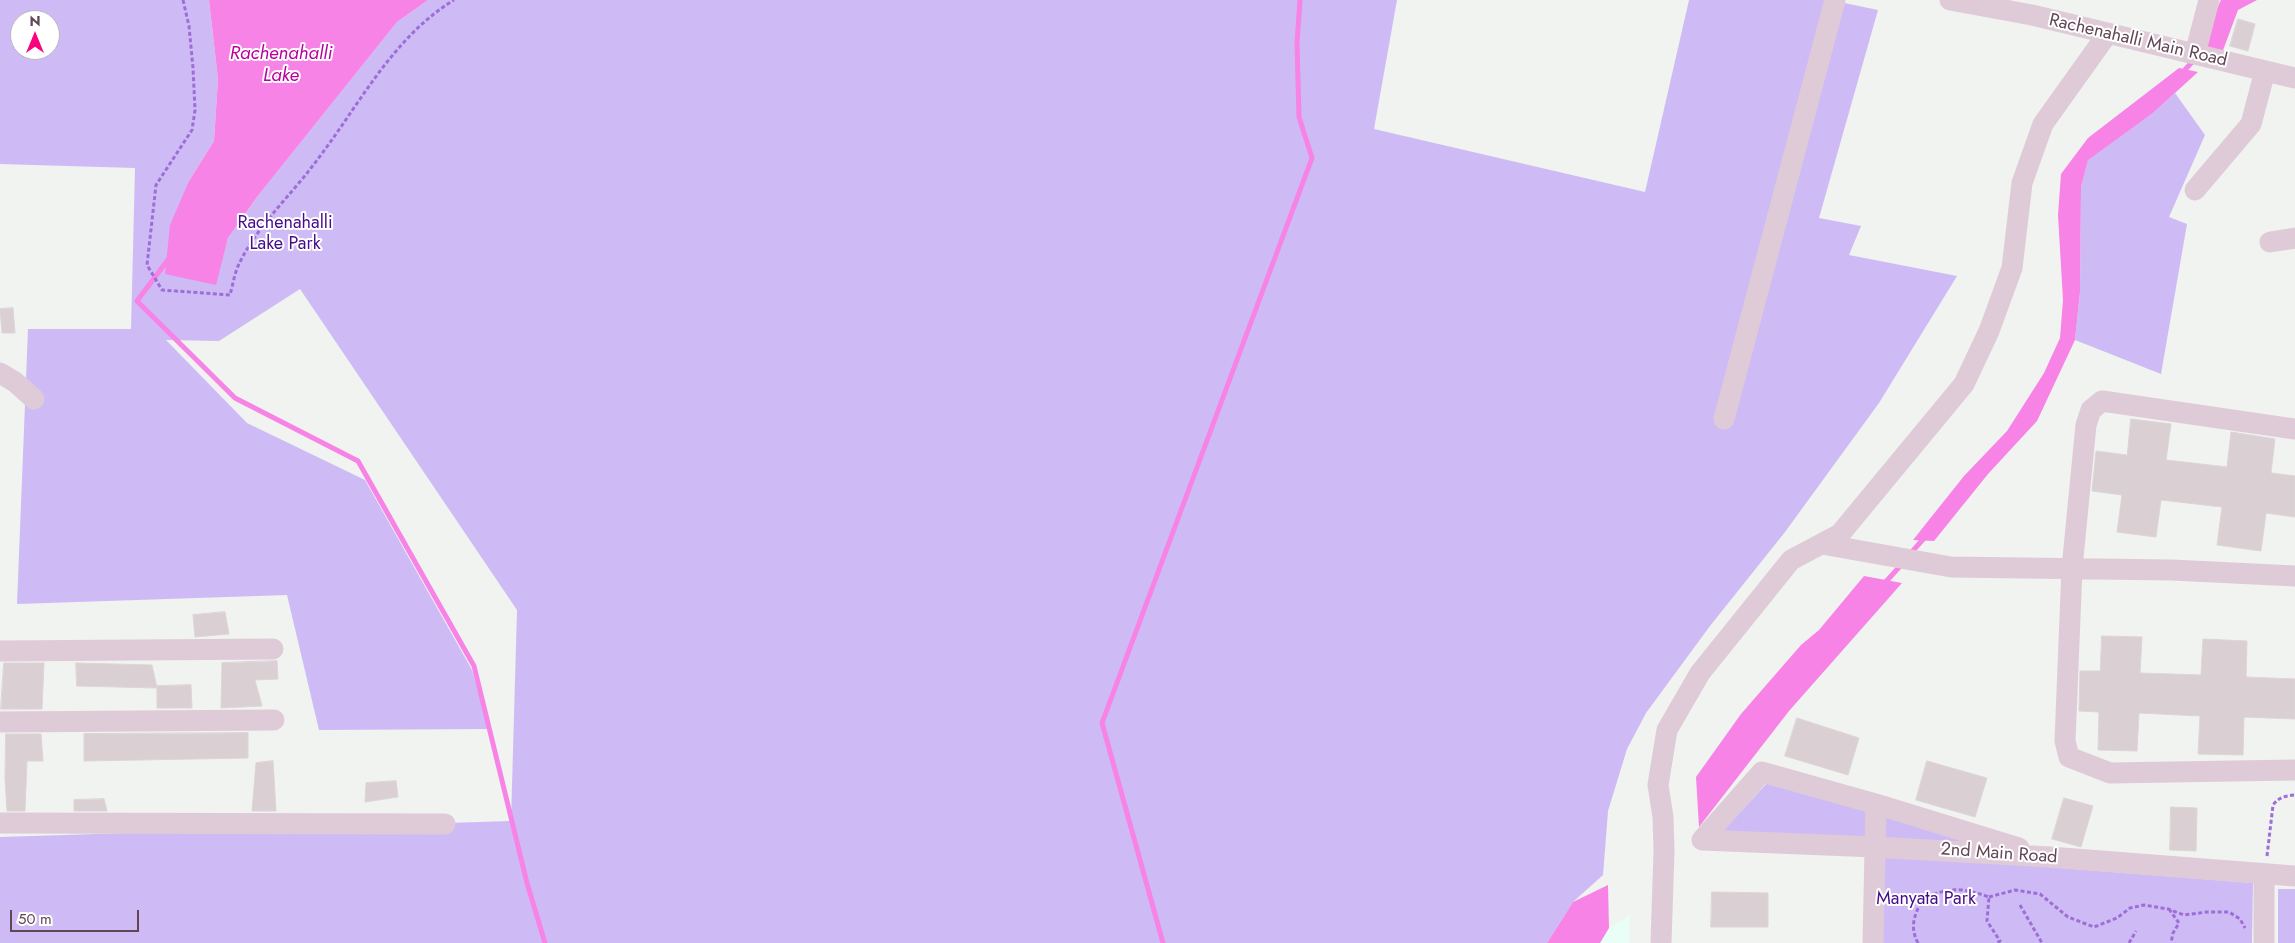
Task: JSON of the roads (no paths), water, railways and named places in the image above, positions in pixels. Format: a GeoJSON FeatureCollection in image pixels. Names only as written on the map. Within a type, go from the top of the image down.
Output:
{"type":"FeatureCollection","features":[{"type":"Feature","properties":{"kind":"street"},"geometry":{"type":"LineString","coordinates":[[1724,419],[1835,0]]}},
{"type":"Feature","properties":{"kind":"street","name":"Rachenahalli Main Road"},"geometry":{"type":"LineString","coordinates":[[1950,0],[2032,16],[2295,78]]}},
{"type":"Feature","properties":{"kind":"street"},"geometry":{"type":"LineString","coordinates":[[2187,53],[2200,33],[2209,1]]}},
{"type":"Feature","properties":{"kind":"street"},"geometry":{"type":"LineString","coordinates":[[1661,943],[1663,826],[1658,785],[1667,730],[1700,673],[1791,560],[1840,534],[1964,384],[1989,331],[2012,268],[2022,184],[2043,124],[2108,34]]}},
{"type":"Feature","properties":{"kind":"street"},"geometry":{"type":"LineString","coordinates":[[2195,190],[2251,124],[2255,115],[2265,71]]}},
{"type":"Feature","properties":{"kind":"street"},"geometry":{"type":"LineString","coordinates":[[2270,242],[2295,238]]}},
{"type":"Feature","properties":{"kind":"street"},"geometry":{"type":"LineString","coordinates":[[0,373],[15,382],[34,399]]}},
{"type":"Feature","properties":{"kind":"street"},"geometry":{"type":"LineString","coordinates":[[2295,429],[2102,401],[2091,410],[2086,425],[2072,568],[2065,741],[2069,757],[2110,773],[2295,770]]}},
{"type":"Feature","properties":{"kind":"street"},"geometry":{"type":"LineString","coordinates":[[1822,544],[1951,567],[2172,570],[2295,576]]}},
{"type":"Feature","properties":{"kind":"street"},"geometry":{"type":"LineString","coordinates":[[0,651],[272,648]]}},
{"type":"Feature","properties":{"kind":"street"},"geometry":{"type":"LineString","coordinates":[[0,722],[274,720]]}},
{"type":"Feature","properties":{"kind":"street","name":"2nd Main Road"},"geometry":{"type":"LineString","coordinates":[[1876,804],[1762,772],[1702,840],[2050,857],[2295,876]]}},
{"type":"Feature","properties":{"kind":"street"},"geometry":{"type":"LineString","coordinates":[[1873,943],[1876,804],[2050,857]]}},
{"type":"Feature","properties":{"kind":"street"},"geometry":{"type":"LineString","coordinates":[[0,823],[445,824]]}},
{"type":"Feature","properties":{"kind":"street"},"geometry":{"type":"LineString","coordinates":[[2256,938],[2264,875]]}},
{"type":"Feature","properties":{"kind":"water","name":"Rachenahalli Lake"},"geometry":{"type":"Polygon","coordinates":[[[209,0],[428,0],[397,22],[257,197],[228,238],[216,285],[165,274],[170,225],[189,181],[214,141],[218,79],[209,0]]]}},
{"type":"Feature","properties":{"kind":"water"},"geometry":{"type":"Polygon","coordinates":[[[2221,0],[2257,0],[2238,10],[2222,53],[2199,47],[2221,0]]]}},
{"type":"Feature","properties":{"kind":"water"},"geometry":{"type":"Polygon","coordinates":[[[2179,68],[2198,72],[2153,113],[2088,160],[2081,187],[2080,292],[2075,340],[2037,421],[1988,474],[1934,541],[1913,540],[1964,476],[2007,431],[2044,373],[2060,338],[2063,300],[2058,215],[2061,174],[2088,138],[2179,68]]]}},
{"type":"Feature","properties":{"kind":"water"},"geometry":{"type":"Polygon","coordinates":[[[1864,576],[1902,583],[1789,711],[1699,827],[1696,777],[1741,714],[1801,645],[1819,630],[1864,576]]]}},
{"type":"Feature","properties":{"kind":"water"},"geometry":{"type":"Polygon","coordinates":[[[1608,885],[1609,928],[1600,943],[1547,943],[1573,902],[1608,885]]]}},
{"type":"Feature","properties":{"kind":"waterway"},"geometry":{"type":"LineString","coordinates":[[1163,943],[1102,723],[1312,158],[1299,117],[1297,43],[1300,0]]}},
{"type":"Feature","properties":{"kind":"waterway"},"geometry":{"type":"LineString","coordinates":[[2181,74],[2194,60]]}},
{"type":"Feature","properties":{"kind":"waterway"},"geometry":{"type":"LineString","coordinates":[[170,257],[137,301],[235,398],[358,461],[474,666],[527,883],[545,943]]}},
{"type":"Feature","properties":{"kind":"waterway"},"geometry":{"type":"LineString","coordinates":[[1910,554],[1926,536]]}},
{"type":"Feature","properties":{"kind":"waterway"},"geometry":{"type":"LineString","coordinates":[[1882,586],[1902,564]]}},
{"type":"Feature","properties":{"kind":"park label","name":"Rachenahalli Lake Park"},"geometry":{"type":"Point","coordinates":[285,234]}},
{"type":"Feature","properties":{"kind":"park label","name":"Manyata Park"},"geometry":{"type":"Point","coordinates":[1926,900]}}]}
